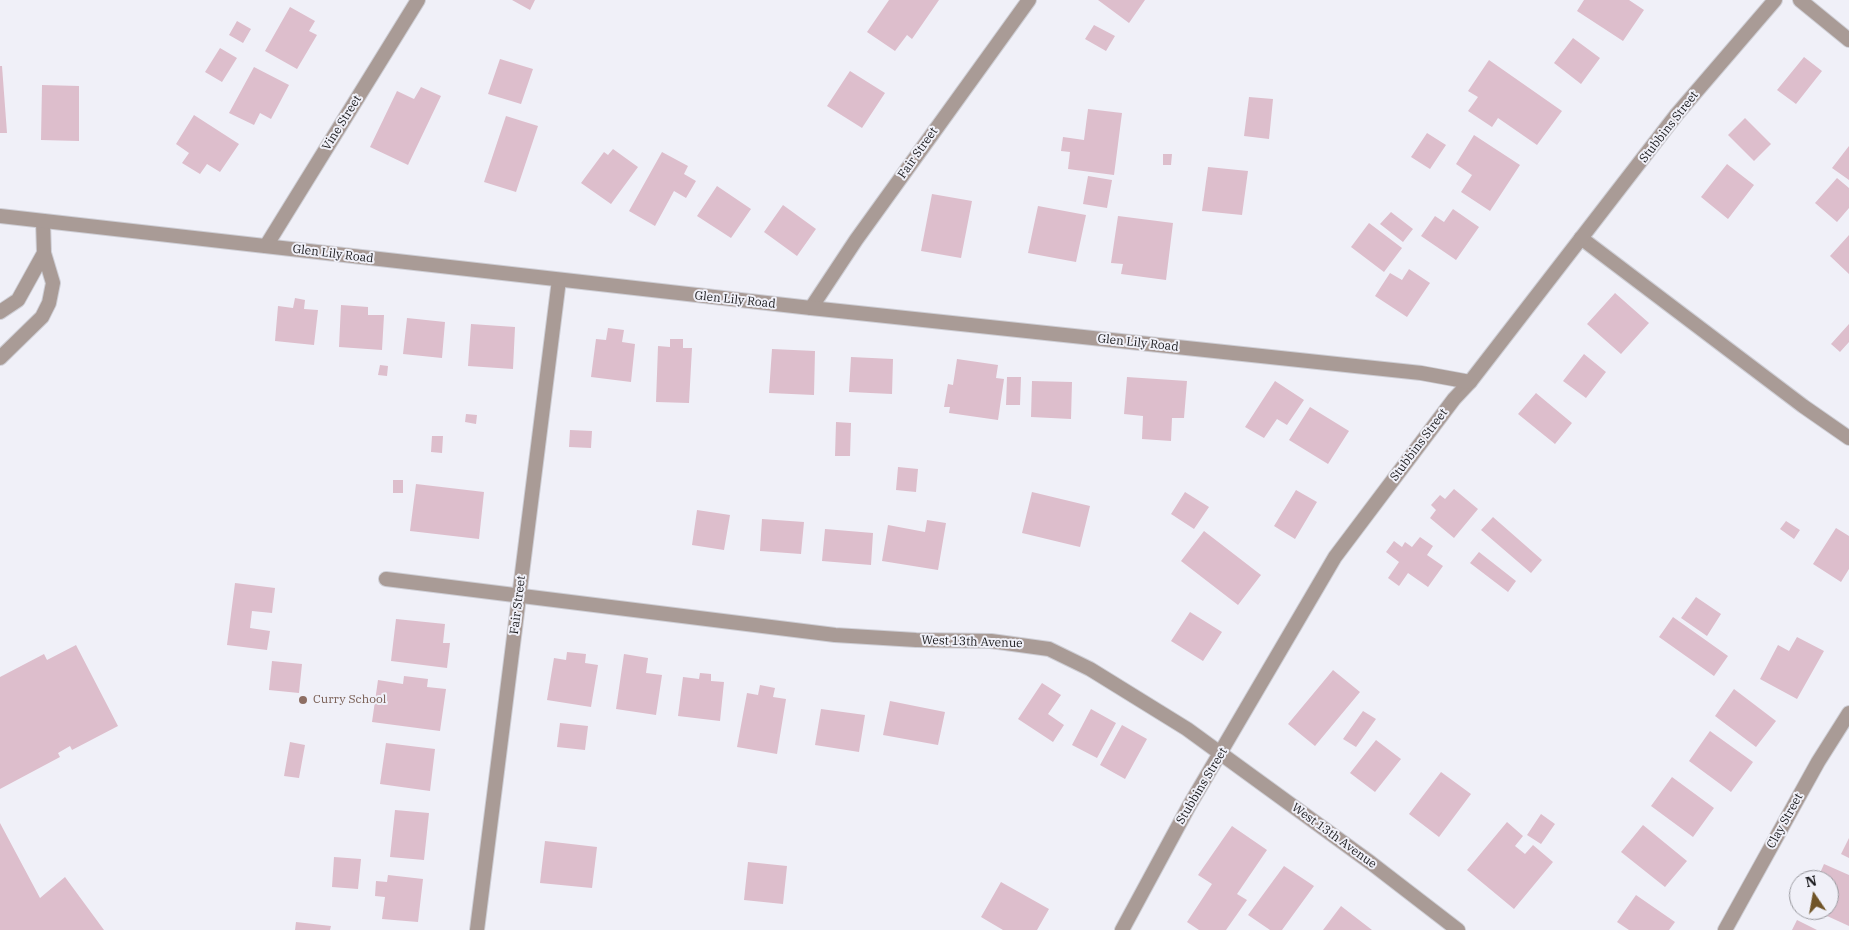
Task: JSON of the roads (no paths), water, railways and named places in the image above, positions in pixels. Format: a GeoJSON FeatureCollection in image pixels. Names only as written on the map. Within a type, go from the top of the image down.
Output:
{"type":"FeatureCollection","features":[{"type":"Feature","properties":{"kind":"street","name":"Vine Street"},"geometry":{"type":"LineString","coordinates":[[266,246],[418,0]]}},
{"type":"Feature","properties":{"kind":"street","name":"Fair Street"},"geometry":{"type":"LineString","coordinates":[[811,308],[889,193],[1029,0]]}},
{"type":"Feature","properties":{"kind":"street","name":"Stubbins Street"},"geometry":{"type":"LineString","coordinates":[[1122,930],[1189,806],[1335,557],[1454,399],[1470,382],[1677,114],[1774,0]]}},
{"type":"Feature","properties":{"kind":"street"},"geometry":{"type":"LineString","coordinates":[[1800,0],[1849,40]]}},
{"type":"Feature","properties":{"kind":"street","name":"Glen Lily Road"},"geometry":{"type":"LineString","coordinates":[[0,216],[811,308],[1421,373],[1470,382]]}},
{"type":"Feature","properties":{"kind":"street"},"geometry":{"type":"LineString","coordinates":[[0,358],[42,317],[49,303],[53,283],[44,253],[43,221]]}},
{"type":"Feature","properties":{"kind":"street"},"geometry":{"type":"LineString","coordinates":[[1581,238],[1803,406],[1849,438]]}},
{"type":"Feature","properties":{"kind":"street"},"geometry":{"type":"LineString","coordinates":[[1,313],[18,300],[44,253]]}},
{"type":"Feature","properties":{"kind":"street","name":"Fair Street"},"geometry":{"type":"LineString","coordinates":[[477,930],[559,280]]}},
{"type":"Feature","properties":{"kind":"street","name":"West 13th Avenue"},"geometry":{"type":"LineString","coordinates":[[386,580],[835,634],[916,640],[992,640],[1049,649],[1090,670],[1187,729],[1371,863],[1458,930]]}},
{"type":"Feature","properties":{"kind":"street","name":"Clay Street"},"geometry":{"type":"LineString","coordinates":[[1725,930],[1818,762],[1849,713]]}},
{"type":"Feature","properties":{"kind":"place","name":"Curry School"},"geometry":{"type":"Point","coordinates":[303,700]}}]}
